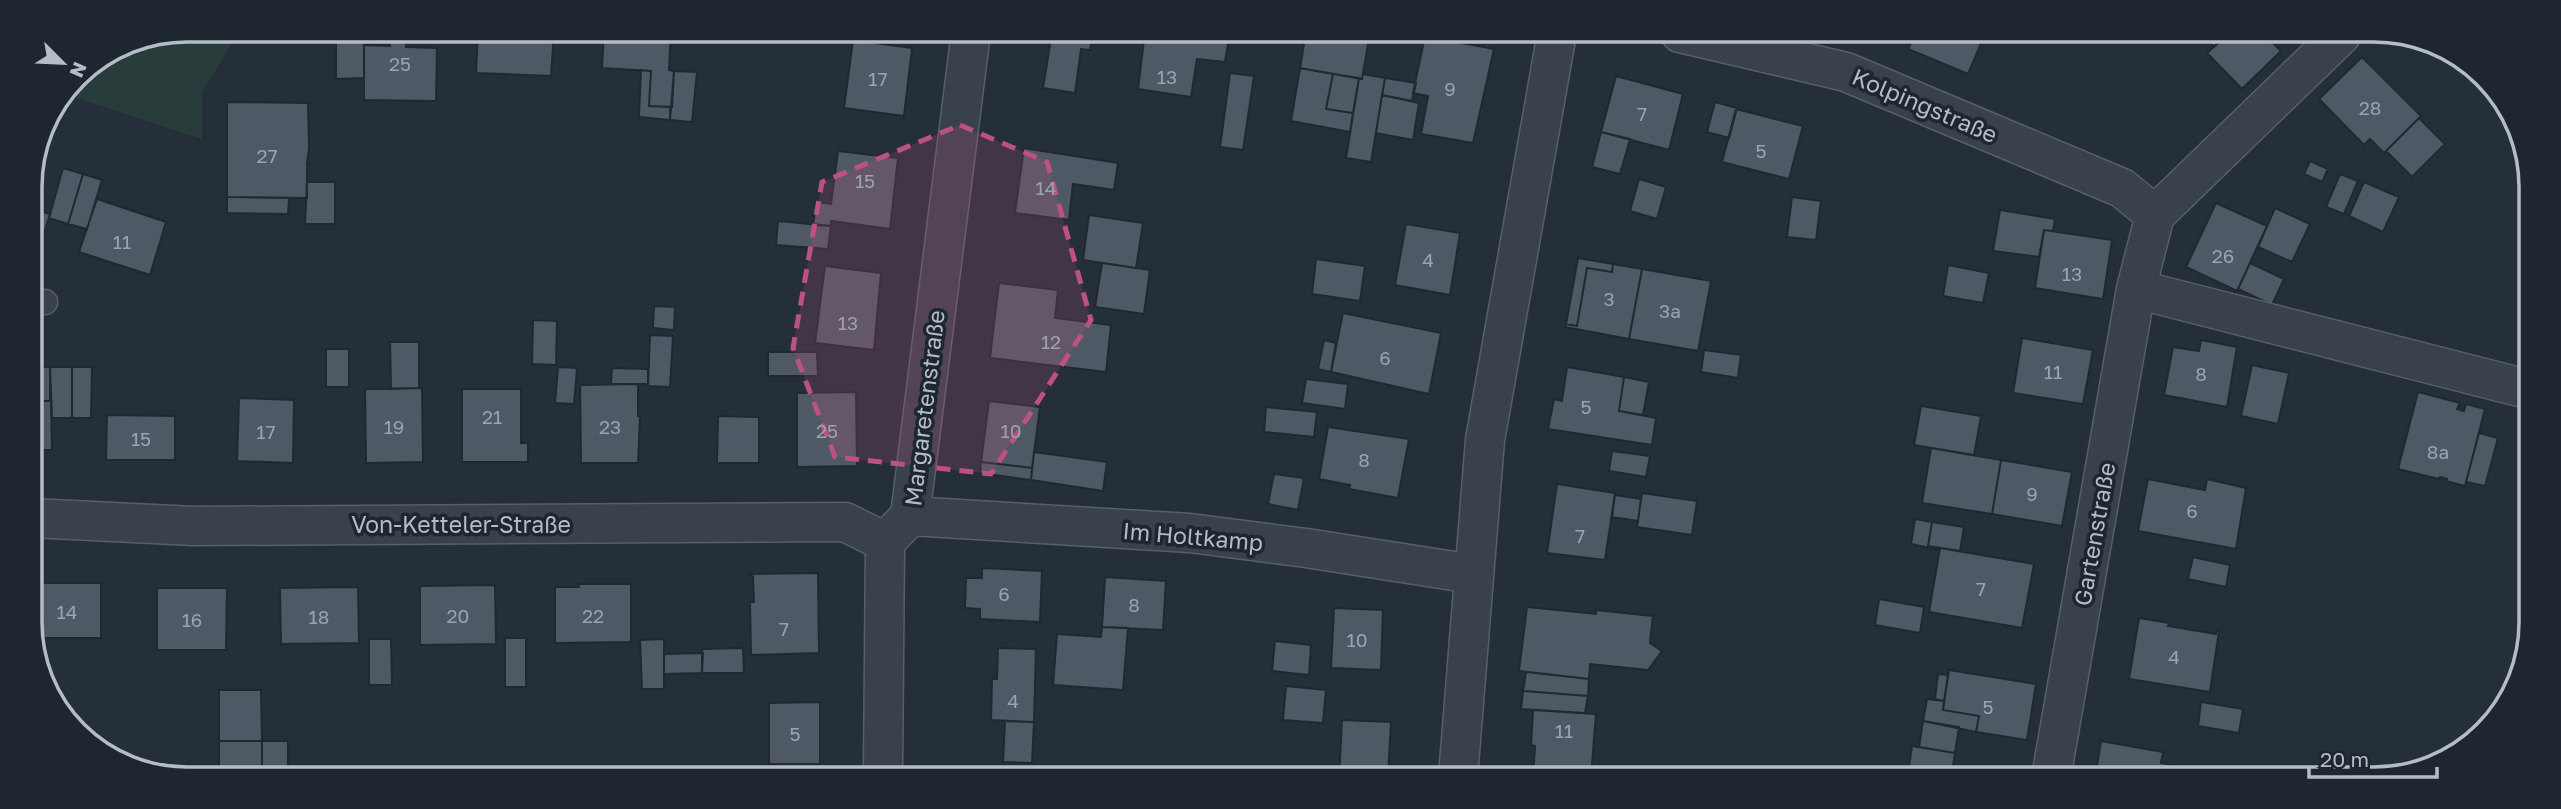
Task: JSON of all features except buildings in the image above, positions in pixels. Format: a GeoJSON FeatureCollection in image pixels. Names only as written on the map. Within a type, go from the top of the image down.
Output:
{"type":"FeatureCollection","features":[{"type":"Feature","properties":{"kind":"street","name":"Margaretenstraße"},"geometry":{"type":"LineString","coordinates":[[883,767],[898,529],[970,42]]}},
{"type":"Feature","properties":{"kind":"street"},"geometry":{"type":"LineString","coordinates":[[1459,767],[1485,440],[1555,42]]}},
{"type":"Feature","properties":{"kind":"street","name":"Kolpingstraße"},"geometry":{"type":"LineString","coordinates":[[1718,42],[1846,72],[2122,188],[2155,215]]}},
{"type":"Feature","properties":{"kind":"street"},"geometry":{"type":"LineString","coordinates":[[2155,215],[2334,42]]}},
{"type":"Feature","properties":{"kind":"street","name":"Gartenstraße"},"geometry":{"type":"LineString","coordinates":[[2054,767],[2136,289],[2155,215]]}},
{"type":"Feature","properties":{"kind":"street"},"geometry":{"type":"LineString","coordinates":[[2136,289],[2519,387]]}},
{"type":"Feature","properties":{"kind":"street","name":"Von-Ketteler-Straße"},"geometry":{"type":"LineString","coordinates":[[42,518],[194,526],[845,522],[898,529]]}},
{"type":"Feature","properties":{"kind":"street","name":"Im Holtkamp"},"geometry":{"type":"LineString","coordinates":[[898,529],[1190,533],[1473,574]]}},
{"type":"Feature","properties":{"kind":"highlighted area"},"geometry":{"type":"Polygon","coordinates":[[[960,125],[1047,162],[1091,320],[991,474],[835,457],[793,348],[822,182],[960,125]]]}},
{"type":"Feature","properties":{"kind":"green space"},"geometry":{"type":"Polygon","coordinates":[[[178,42],[233,42],[202,92],[202,139],[76,98],[98,98],[98,73],[114,61],[140,50],[178,42]]]}}]}
